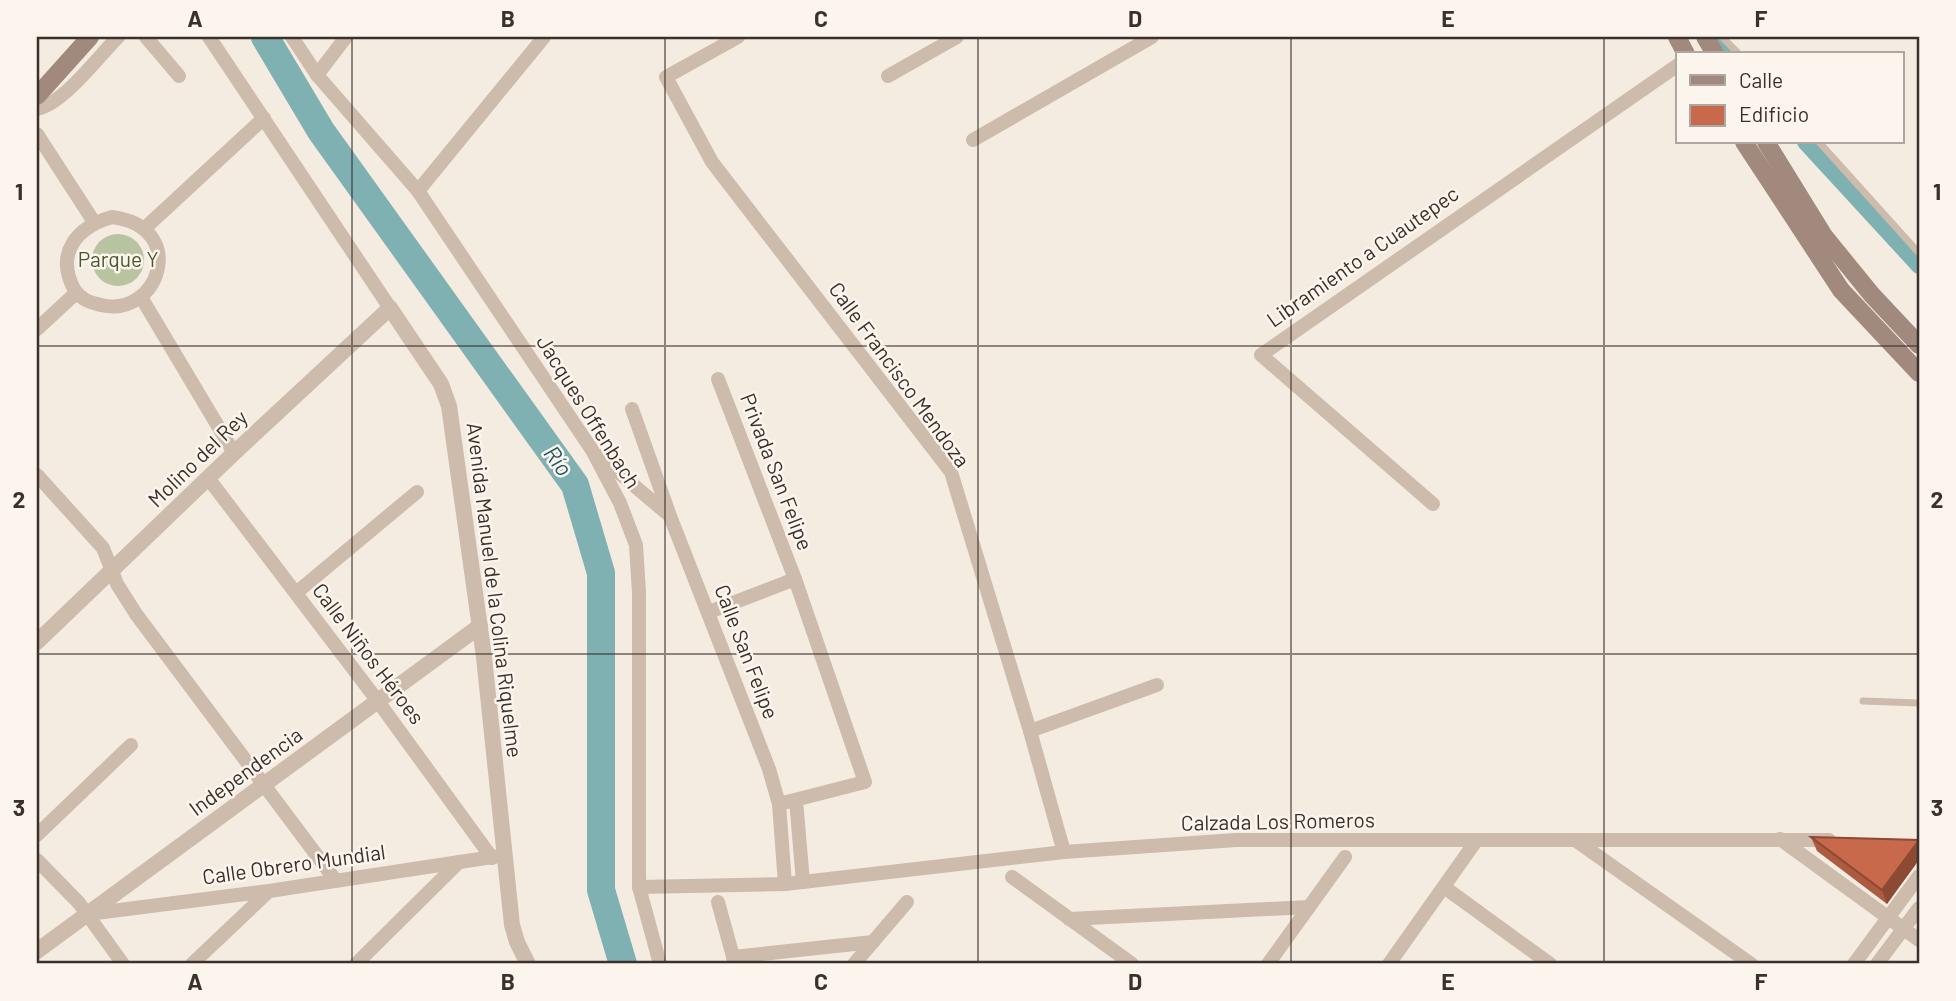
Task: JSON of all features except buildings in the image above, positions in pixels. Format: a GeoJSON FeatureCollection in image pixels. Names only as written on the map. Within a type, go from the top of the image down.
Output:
{"type":"FeatureCollection","features":[{"type":"Feature","properties":{"kind":"main road"},"geometry":{"type":"LineString","coordinates":[[37,96],[90,37]]}},
{"type":"Feature","properties":{"kind":"main road"},"geometry":{"type":"LineString","coordinates":[[1745,144],[1841,290],[1919,373]]}},
{"type":"Feature","properties":{"kind":"main road"},"geometry":{"type":"LineString","coordinates":[[1767,144],[1824,236],[1872,295],[1919,345]]}},
{"type":"Feature","properties":{"kind":"street"},"geometry":{"type":"LineString","coordinates":[[37,109],[62,95],[118,37]]}},
{"type":"Feature","properties":{"kind":"street"},"geometry":{"type":"LineString","coordinates":[[146,37],[178,76]]}},
{"type":"Feature","properties":{"kind":"street","name":"Avenida Manuel de la Colina Riquelme"},"geometry":{"type":"LineString","coordinates":[[209,37],[441,384],[449,406],[480,626],[498,857],[512,925],[528,964]]}},
{"type":"Feature","properties":{"kind":"street","name":"Jacques Offenbach"},"geometry":{"type":"LineString","coordinates":[[292,37],[317,75],[418,191],[592,450],[620,503],[636,545],[639,593],[639,887],[660,964]]}},
{"type":"Feature","properties":{"kind":"street"},"geometry":{"type":"LineString","coordinates":[[317,75],[346,37]]}},
{"type":"Feature","properties":{"kind":"street"},"geometry":{"type":"LineString","coordinates":[[418,191],[544,37]]}},
{"type":"Feature","properties":{"kind":"street","name":"Calle Francisco Mendoza"},"geometry":{"type":"LineString","coordinates":[[738,37],[666,78],[712,162],[951,472],[1064,852]]}},
{"type":"Feature","properties":{"kind":"street"},"geometry":{"type":"LineString","coordinates":[[888,76],[957,37]]}},
{"type":"Feature","properties":{"kind":"street"},"geometry":{"type":"LineString","coordinates":[[973,140],[1146,38]]}},
{"type":"Feature","properties":{"kind":"street","name":"Libramiento a Cuautepec"},"geometry":{"type":"LineString","coordinates":[[1433,504],[1261,355],[1676,66]]}},
{"type":"Feature","properties":{"kind":"street"},"geometry":{"type":"LineString","coordinates":[[145,228],[264,118]]}},
{"type":"Feature","properties":{"kind":"street"},"geometry":{"type":"LineString","coordinates":[[37,134],[94,222]]}},
{"type":"Feature","properties":{"kind":"street"},"geometry":{"type":"LineString","coordinates":[[112,217],[128,219],[145,228],[156,243],[159,262],[154,281],[141,297],[124,305],[108,307],[90,303],[76,293],[67,267],[68,254],[83,230],[94,222],[112,217]]}},
{"type":"Feature","properties":{"kind":"street"},"geometry":{"type":"LineString","coordinates":[[37,329],[76,293]]}},
{"type":"Feature","properties":{"kind":"street"},"geometry":{"type":"LineString","coordinates":[[141,297],[234,453]]}},
{"type":"Feature","properties":{"kind":"street","name":"Molino del Rey"},"geometry":{"type":"LineString","coordinates":[[37,642],[390,308]]}},
{"type":"Feature","properties":{"kind":"street","name":"Privada San Felipe"},"geometry":{"type":"LineString","coordinates":[[718,379],[795,579]]}},
{"type":"Feature","properties":{"kind":"street"},"geometry":{"type":"LineString","coordinates":[[632,410],[670,516]]}},
{"type":"Feature","properties":{"kind":"street"},"geometry":{"type":"LineString","coordinates":[[592,450],[670,516]]}},
{"type":"Feature","properties":{"kind":"street"},"geometry":{"type":"LineString","coordinates":[[37,475],[103,548],[110,560],[112,572],[136,614],[337,881]]}},
{"type":"Feature","properties":{"kind":"street","name":"Calle Niños Héroes"},"geometry":{"type":"LineString","coordinates":[[208,478],[498,857]]}},
{"type":"Feature","properties":{"kind":"street"},"geometry":{"type":"LineString","coordinates":[[296,593],[417,492]]}},
{"type":"Feature","properties":{"kind":"street","name":"Calle San Felipe"},"geometry":{"type":"LineString","coordinates":[[670,516],[769,769],[779,804],[785,884]]}},
{"type":"Feature","properties":{"kind":"street"},"geometry":{"type":"LineString","coordinates":[[709,612],[795,579],[865,782],[779,804]]}},
{"type":"Feature","properties":{"kind":"street","name":"Independencia"},"geometry":{"type":"LineString","coordinates":[[37,951],[480,626]]}},
{"type":"Feature","properties":{"kind":"street"},"geometry":{"type":"LineString","coordinates":[[1030,731],[1157,685]]}},
{"type":"Feature","properties":{"kind":"street"},"geometry":{"type":"LineString","coordinates":[[37,835],[131,746]]}},
{"type":"Feature","properties":{"kind":"street"},"geometry":{"type":"LineString","coordinates":[[796,800],[803,882]]}},
{"type":"Feature","properties":{"kind":"street"},"geometry":{"type":"LineString","coordinates":[[1780,839],[1919,940]]}},
{"type":"Feature","properties":{"kind":"street","name":"Calzada Los Romeros"},"geometry":{"type":"LineString","coordinates":[[639,887],[785,884],[1064,852],[1236,840],[1849,841]]}},
{"type":"Feature","properties":{"kind":"street"},"geometry":{"type":"LineString","coordinates":[[1388,964],[1476,841]]}},
{"type":"Feature","properties":{"kind":"street"},"geometry":{"type":"LineString","coordinates":[[1577,841],[1751,964]]}},
{"type":"Feature","properties":{"kind":"street","name":"Calle Obrero Mundial"},"geometry":{"type":"LineString","coordinates":[[88,914],[269,891],[498,857]]}},
{"type":"Feature","properties":{"kind":"street"},"geometry":{"type":"LineString","coordinates":[[1268,964],[1345,857]]}},
{"type":"Feature","properties":{"kind":"street"},"geometry":{"type":"LineString","coordinates":[[37,860],[88,914],[123,964]]}},
{"type":"Feature","properties":{"kind":"street"},"geometry":{"type":"LineString","coordinates":[[356,964],[459,862]]}},
{"type":"Feature","properties":{"kind":"street"},"geometry":{"type":"LineString","coordinates":[[1854,964],[1919,876]]}},
{"type":"Feature","properties":{"kind":"street"},"geometry":{"type":"LineString","coordinates":[[1012,877],[1132,964]]}},
{"type":"Feature","properties":{"kind":"street"},"geometry":{"type":"LineString","coordinates":[[1444,887],[1550,964]]}},
{"type":"Feature","properties":{"kind":"street"},"geometry":{"type":"LineString","coordinates":[[192,964],[269,891]]}},
{"type":"Feature","properties":{"kind":"street"},"geometry":{"type":"LineString","coordinates":[[718,902],[734,960],[873,942]]}},
{"type":"Feature","properties":{"kind":"street"},"geometry":{"type":"LineString","coordinates":[[854,964],[906,902]]}},
{"type":"Feature","properties":{"kind":"street"},"geometry":{"type":"LineString","coordinates":[[1069,919],[1309,906]]}},
{"type":"Feature","properties":{"kind":"street"},"geometry":{"type":"LineString","coordinates":[[1877,964],[1919,908]]}},
{"type":"Feature","properties":{"kind":"lane"},"geometry":{"type":"LineString","coordinates":[[1723,37],[1737,52]]}},
{"type":"Feature","properties":{"kind":"lane"},"geometry":{"type":"LineString","coordinates":[[1821,144],[1919,253]]}},
{"type":"Feature","properties":{"kind":"lane"},"geometry":{"type":"LineString","coordinates":[[1863,701],[1919,703]]}},
{"type":"Feature","properties":{"kind":"green space","name":"Parque Y"},"geometry":{"type":"Polygon","coordinates":[[[118,234],[128,236],[136,242],[142,250],[142,270],[136,278],[128,284],[118,286],[108,284],[100,278],[94,270],[92,260],[94,250],[100,242],[108,236],[118,234]]]}},
{"type":"Feature","properties":{"kind":"waterway","name":"Río"},"geometry":{"type":"LineString","coordinates":[[265,37],[321,131],[575,485],[601,573],[601,890],[623,964]]}},
{"type":"Feature","properties":{"kind":"waterway"},"geometry":{"type":"LineString","coordinates":[[1719,46],[1724,52]]}},
{"type":"Feature","properties":{"kind":"waterway"},"geometry":{"type":"LineString","coordinates":[[1807,144],[1919,266]]}}]}
